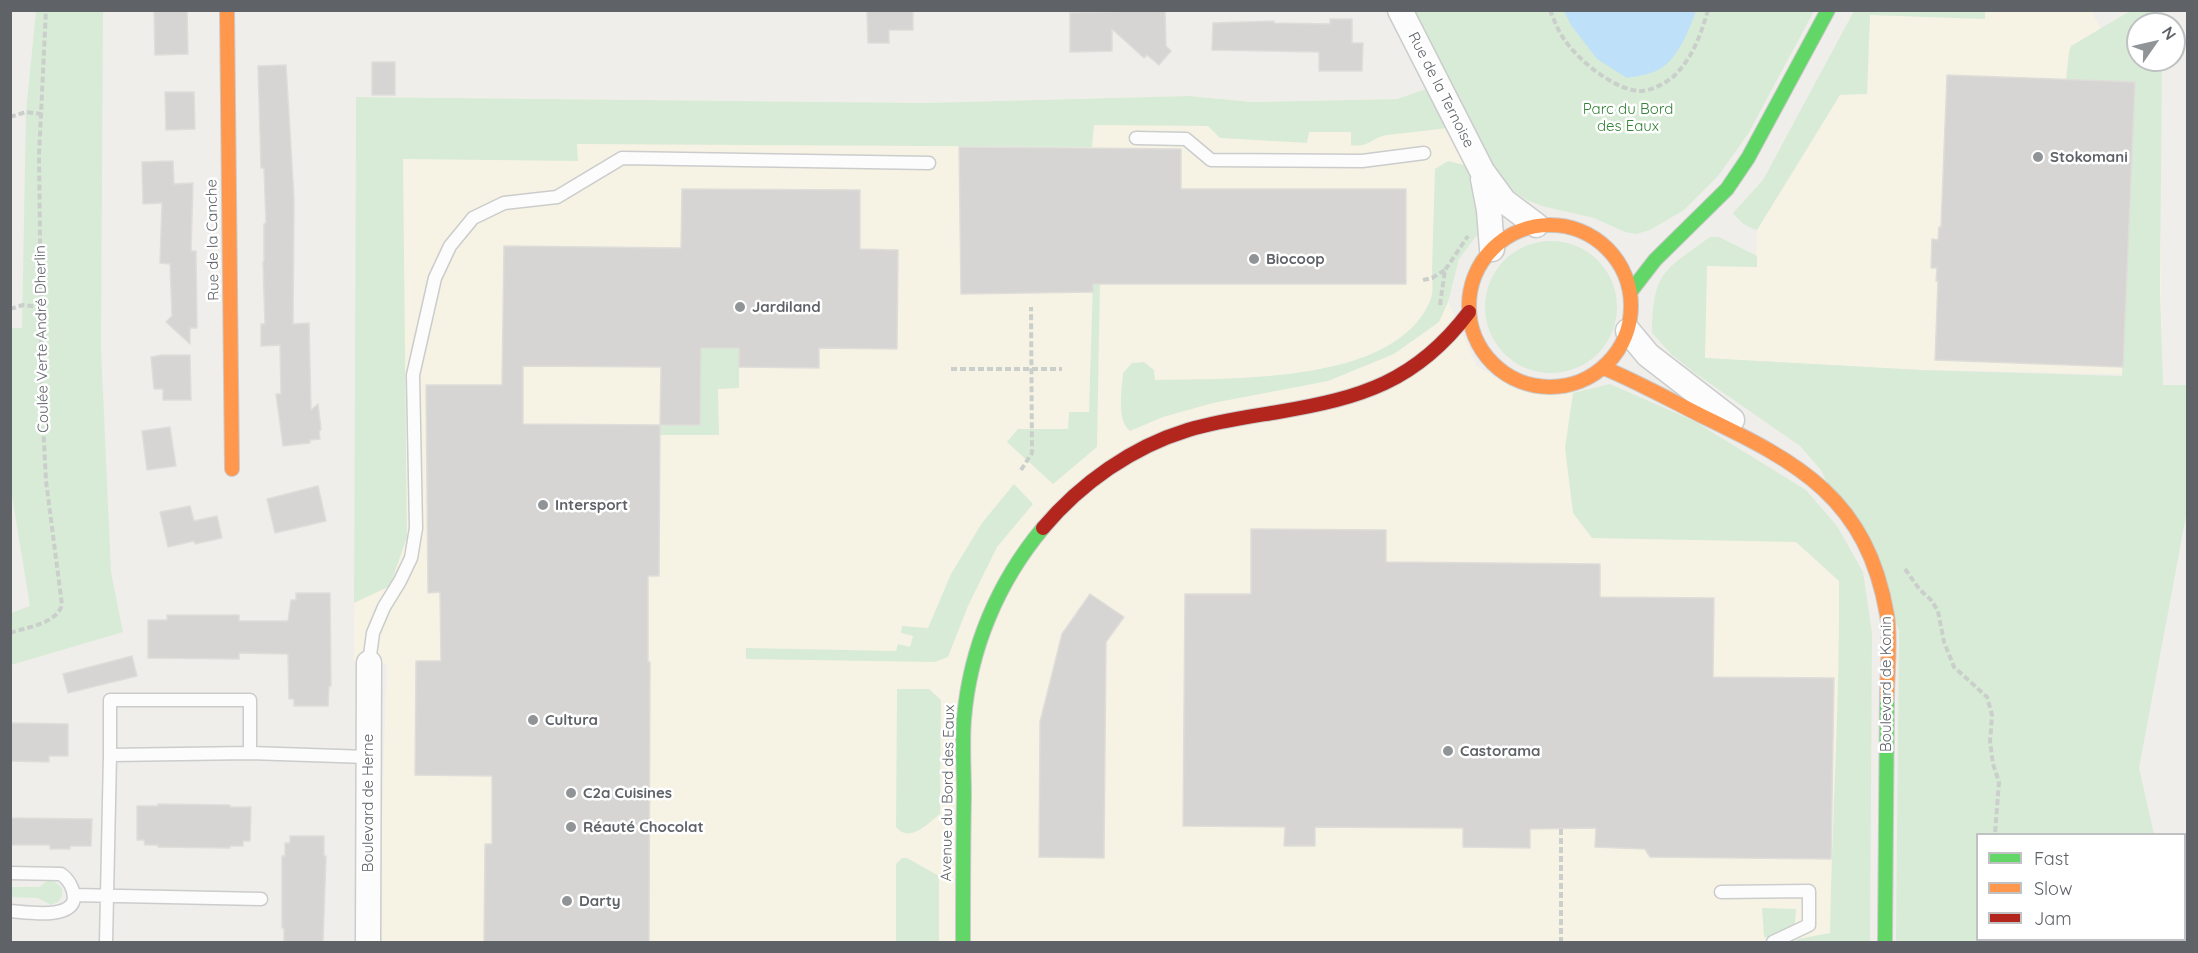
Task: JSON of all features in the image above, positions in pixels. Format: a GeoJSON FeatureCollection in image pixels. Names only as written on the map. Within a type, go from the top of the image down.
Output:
{"type":"FeatureCollection","features":[{"type":"Feature","properties":{"kind":"street","name":"Rue de la Canche"},"geometry":{"type":"LineString","coordinates":[[227,10],[232,469]]}},
{"type":"Feature","properties":{"kind":"street","name":"Rue de la Ternoise"},"geometry":{"type":"LineString","coordinates":[[1400,10],[1482,171],[1504,201],[1536,225]]}},
{"type":"Feature","properties":{"kind":"street"},"geometry":{"type":"LineString","coordinates":[[1630,291],[1654,260],[1714,202],[1748,158],[1828,10]]}},
{"type":"Feature","properties":{"kind":"street","name":"Rue de la Ternoise"},"geometry":{"type":"LineString","coordinates":[[1482,171],[1489,210],[1492,249]]}},
{"type":"Feature","properties":{"kind":"street"},"geometry":{"type":"LineString","coordinates":[[1536,225],[1560,225],[1584,231],[1604,245],[1621,266],[1630,291],[1632,311],[1628,331],[1617,354],[1604,368],[1579,382],[1542,387],[1522,382],[1483,360],[1469,312],[1470,292],[1475,274],[1492,249],[1512,233],[1536,225]]}},
{"type":"Feature","properties":{"kind":"street"},"geometry":{"type":"LineString","coordinates":[[1655,238],[1684,230]]}},
{"type":"Feature","properties":{"kind":"street"},"geometry":{"type":"LineString","coordinates":[[1604,245],[1624,245]]}},
{"type":"Feature","properties":{"kind":"street","name":"Avenue du Bord des Eaux"},"geometry":{"type":"LineString","coordinates":[[1406,373],[1445,344],[1469,312]]}},
{"type":"Feature","properties":{"kind":"street","name":"Boulevard de Konin"},"geometry":{"type":"LineString","coordinates":[[1628,331],[1648,355],[1756,441]]}},
{"type":"Feature","properties":{"kind":"street","name":"Avenue du Bord des Eaux"},"geometry":{"type":"LineString","coordinates":[[964,940],[964,709],[979,640],[993,606],[1029,542],[1058,510],[1099,476],[1160,441],[1188,430],[1222,421],[1314,407],[1367,390],[1406,373],[1433,367]]}},
{"type":"Feature","properties":{"kind":"street","name":"Boulevard de Konin"},"geometry":{"type":"LineString","coordinates":[[1604,368],[1655,390],[1756,441],[1796,467],[1833,498],[1866,544],[1878,575],[1888,618],[1885,942]]}},
{"type":"Feature","properties":{"kind":"street","name":"Boulevard de Herne"},"geometry":{"type":"LineString","coordinates":[[368,942],[369,663]]}},
{"type":"Feature","properties":{"kind":"lane"},"geometry":{"type":"LineString","coordinates":[[1136,138],[1185,139],[1210,160],[1362,161],[1424,153]]}},
{"type":"Feature","properties":{"kind":"lane"},"geometry":{"type":"LineString","coordinates":[[369,663],[373,633],[411,558],[416,528],[413,375],[435,278],[450,246],[474,218],[504,203],[557,197],[622,158],[929,163]]}},
{"type":"Feature","properties":{"kind":"lane"},"geometry":{"type":"LineString","coordinates":[[106,942],[110,700],[250,700],[250,753]]}},
{"type":"Feature","properties":{"kind":"lane"},"geometry":{"type":"LineString","coordinates":[[110,755],[250,753],[368,757]]}},
{"type":"Feature","properties":{"kind":"lane"},"geometry":{"type":"LineString","coordinates":[[10,873],[61,874],[74,895],[71,905],[61,912],[10,911]]}},
{"type":"Feature","properties":{"kind":"lane"},"geometry":{"type":"LineString","coordinates":[[1721,892],[1809,891],[1809,925],[1773,942]]}},
{"type":"Feature","properties":{"kind":"lane"},"geometry":{"type":"LineString","coordinates":[[74,895],[261,899]]}},
{"type":"Feature","properties":{"kind":"path","name":"Coulée Verte André Dherlin"},"geometry":{"type":"LineString","coordinates":[[10,633],[53,618],[59,614],[62,605],[46,481],[40,307],[39,196],[46,10]]}},
{"type":"Feature","properties":{"kind":"path"},"geometry":{"type":"LineString","coordinates":[[1550,10],[1564,39],[1585,63],[1614,83],[1639,92],[1657,87],[1674,76],[1688,58],[1699,38],[1708,10]]}},
{"type":"Feature","properties":{"kind":"path"},"geometry":{"type":"LineString","coordinates":[[10,117],[26,112],[41,114]]}},
{"type":"Feature","properties":{"kind":"path"},"geometry":{"type":"LineString","coordinates":[[1440,306],[1445,270],[1489,210]]}},
{"type":"Feature","properties":{"kind":"path"},"geometry":{"type":"LineString","coordinates":[[1423,280],[1432,278],[1445,270]]}},
{"type":"Feature","properties":{"kind":"path"},"geometry":{"type":"LineString","coordinates":[[10,309],[23,305],[40,307]]}},
{"type":"Feature","properties":{"kind":"path"},"geometry":{"type":"LineString","coordinates":[[1021,470],[1032,453],[1031,307]]}},
{"type":"Feature","properties":{"kind":"path"},"geometry":{"type":"LineString","coordinates":[[951,369],[1062,369]]}},
{"type":"Feature","properties":{"kind":"path"},"geometry":{"type":"LineString","coordinates":[[1954,667],[1987,698],[1992,715],[1990,742],[1993,764],[1999,782],[1995,833]]}},
{"type":"Feature","properties":{"kind":"path"},"geometry":{"type":"LineString","coordinates":[[1561,829],[1561,942]]}},
{"type":"Feature","properties":{"kind":"shaded area"},"geometry":{"type":"Polygon","coordinates":[[[1985,11],[2091,11],[2101,29],[2126,13],[2126,72],[2162,72],[2160,160],[2162,375],[1921,370],[1705,358],[1707,266],[1756,267],[1757,230],[1840,95],[1867,93],[1870,15],[1984,19],[1985,11]]]}},
{"type":"Feature","properties":{"kind":"shaded area"},"geometry":{"type":"Polygon","coordinates":[[[2130,11],[2164,12],[2128,12],[2130,11]]]}},
{"type":"Feature","properties":{"kind":"shaded area"},"geometry":{"type":"Polygon","coordinates":[[[1438,85],[1482,171],[1480,231],[1459,259],[1448,301],[1477,367],[1523,391],[1573,393],[1610,384],[1837,526],[1870,942],[378,942],[387,664],[354,662],[356,97],[924,103],[1188,96],[1253,102],[1397,99],[1438,85]]]}},
{"type":"Feature","properties":{"kind":"green space"},"geometry":{"type":"Polygon","coordinates":[[[36,11],[103,11],[101,348],[111,572],[123,632],[11,665],[11,613],[30,606],[11,490],[10,328],[22,328],[26,112],[36,11]]]}},
{"type":"Feature","properties":{"kind":"green space","name":"Parc du Bord des Eaux"},"geometry":{"type":"Polygon","coordinates":[[[1400,11],[1814,11],[1748,134],[1718,176],[1684,210],[1650,230],[1636,234],[1625,232],[1594,218],[1542,206],[1527,200],[1482,171],[1459,126],[1387,135],[1357,146],[1351,145],[1351,132],[1309,132],[1307,143],[1220,138],[1208,126],[1094,125],[1092,147],[577,144],[578,161],[403,159],[407,537],[390,586],[354,603],[356,97],[924,103],[1188,96],[1253,102],[1397,99],[1438,85],[1400,11]]]}},
{"type":"Feature","properties":{"kind":"green space"},"geometry":{"type":"Polygon","coordinates":[[[1854,11],[1985,11],[1985,19],[1870,15],[1867,94],[1840,95],[1757,230],[1750,227],[1741,222],[1733,213],[1763,180],[1854,11]]]}},
{"type":"Feature","properties":{"kind":"green space"},"geometry":{"type":"Polygon","coordinates":[[[2130,11],[2164,12],[2128,12],[2130,11]]]}},
{"type":"Feature","properties":{"kind":"green space"},"geometry":{"type":"Polygon","coordinates":[[[2126,13],[2126,72],[2162,72],[2160,289],[2163,385],[2187,385],[2188,505],[2139,768],[2154,833],[1976,833],[1976,941],[2186,941],[2186,884],[2187,942],[1896,942],[1899,630],[1821,470],[1800,446],[1672,355],[1652,333],[1655,297],[1664,274],[1672,266],[1710,237],[1719,237],[1757,256],[1757,267],[1707,266],[1705,358],[1921,370],[2122,376],[2135,83],[2066,80],[2071,46],[2126,13]]]}},
{"type":"Feature","properties":{"kind":"green space"},"geometry":{"type":"Polygon","coordinates":[[[1448,161],[1464,165],[1478,192],[1480,231],[1459,259],[1448,302],[1439,322],[1394,354],[1328,381],[1213,403],[1163,417],[1130,431],[1123,420],[1121,404],[1123,373],[1132,363],[1144,362],[1154,370],[1155,380],[1225,379],[1308,371],[1347,362],[1383,348],[1411,328],[1431,297],[1435,169],[1448,161]]]}},
{"type":"Feature","properties":{"kind":"green space"},"geometry":{"type":"Polygon","coordinates":[[[1551,241],[1576,246],[1598,260],[1612,282],[1617,307],[1612,332],[1598,354],[1576,368],[1551,373],[1526,368],[1504,354],[1490,332],[1485,307],[1490,282],[1504,260],[1526,246],[1551,241]]]}},
{"type":"Feature","properties":{"kind":"green space"},"geometry":{"type":"Polygon","coordinates":[[[1093,280],[1100,280],[1097,447],[1053,484],[1007,442],[1018,429],[1068,429],[1069,412],[1089,412],[1093,280]]]}},
{"type":"Feature","properties":{"kind":"green space"},"geometry":{"type":"Polygon","coordinates":[[[701,348],[739,348],[739,388],[718,389],[719,435],[660,435],[660,425],[700,425],[701,348]]]}},
{"type":"Feature","properties":{"kind":"green space"},"geometry":{"type":"Polygon","coordinates":[[[1610,384],[1694,421],[1806,490],[1837,526],[1863,572],[1872,633],[1870,942],[1794,942],[1798,939],[1830,933],[1839,581],[1796,542],[1592,538],[1573,513],[1565,448],[1573,393],[1610,384]]]}},
{"type":"Feature","properties":{"kind":"green space"},"geometry":{"type":"Polygon","coordinates":[[[1014,484],[1033,504],[997,547],[968,606],[948,657],[935,662],[746,659],[746,648],[896,651],[898,644],[910,647],[913,636],[901,633],[902,626],[928,628],[951,574],[982,523],[1014,484]]]}},
{"type":"Feature","properties":{"kind":"green space"},"geometry":{"type":"Polygon","coordinates":[[[897,689],[929,689],[941,700],[940,814],[913,833],[901,832],[896,827],[897,689]]]}},
{"type":"Feature","properties":{"kind":"green space"},"geometry":{"type":"Polygon","coordinates":[[[902,858],[907,858],[939,876],[939,942],[896,942],[896,864],[902,858]]]}},
{"type":"Feature","properties":{"kind":"green space"},"geometry":{"type":"Polygon","coordinates":[[[48,880],[62,888],[62,896],[58,902],[51,905],[38,898],[11,897],[11,887],[40,887],[48,880]]]}},
{"type":"Feature","properties":{"kind":"green space"},"geometry":{"type":"Polygon","coordinates":[[[1762,908],[1796,909],[1795,924],[1770,938],[1764,937],[1762,908]]]}},
{"type":"Feature","properties":{"kind":"water"},"geometry":{"type":"Polygon","coordinates":[[[1564,11],[1696,11],[1683,41],[1669,62],[1655,71],[1627,78],[1597,59],[1571,25],[1564,11]]]}},
{"type":"Feature","properties":{"kind":"building"},"geometry":{"type":"Polygon","coordinates":[[[154,10],[187,10],[188,54],[155,55],[154,10]]]}},
{"type":"Feature","properties":{"kind":"building"},"geometry":{"type":"Polygon","coordinates":[[[867,10],[913,10],[913,30],[889,30],[889,43],[868,43],[867,10]]]}},
{"type":"Feature","properties":{"kind":"building"},"geometry":{"type":"Polygon","coordinates":[[[1165,10],[1166,46],[1171,51],[1159,65],[1147,55],[1144,58],[1112,29],[1112,51],[1070,52],[1070,13],[1165,10]]]}},
{"type":"Feature","properties":{"kind":"building"},"geometry":{"type":"Polygon","coordinates":[[[1330,19],[1352,19],[1352,43],[1363,43],[1362,71],[1319,71],[1319,52],[1212,50],[1213,23],[1274,21],[1274,23],[1330,24],[1330,19]]]}},
{"type":"Feature","properties":{"kind":"building"},"geometry":{"type":"Polygon","coordinates":[[[372,62],[395,62],[395,95],[372,95],[372,62]]]}},
{"type":"Feature","properties":{"kind":"building"},"geometry":{"type":"Polygon","coordinates":[[[286,65],[294,199],[293,324],[309,323],[311,410],[318,404],[321,429],[320,439],[310,440],[310,443],[283,446],[276,394],[281,394],[280,345],[261,346],[261,324],[265,324],[263,262],[264,224],[266,223],[264,168],[261,168],[258,66],[286,65]]]}},
{"type":"Feature","properties":{"kind":"building","name":"Stokomani"},"geometry":{"type":"Polygon","coordinates":[[[1947,75],[2135,82],[2123,367],[1935,360],[1938,281],[1936,281],[1937,268],[1931,268],[1932,239],[1938,240],[1939,227],[1941,227],[1947,75]]]}},
{"type":"Feature","properties":{"kind":"building"},"geometry":{"type":"Polygon","coordinates":[[[165,92],[194,92],[195,129],[166,130],[165,92]]]}},
{"type":"Feature","properties":{"kind":"building"},"geometry":{"type":"Polygon","coordinates":[[[959,147],[1181,149],[1181,189],[1406,189],[1406,284],[1093,284],[1093,292],[961,294],[959,147]]]}},
{"type":"Feature","properties":{"kind":"building"},"geometry":{"type":"Polygon","coordinates":[[[173,161],[174,184],[193,183],[191,251],[196,251],[197,328],[190,328],[190,344],[166,322],[172,316],[170,264],[160,263],[162,203],[143,204],[142,162],[173,161]]]}},
{"type":"Feature","properties":{"kind":"building"},"geometry":{"type":"Polygon","coordinates":[[[682,189],[860,190],[860,249],[898,250],[897,349],[819,348],[819,368],[739,367],[739,348],[701,348],[700,425],[660,425],[659,576],[648,576],[649,942],[484,942],[485,844],[492,844],[492,776],[415,775],[416,661],[441,661],[440,592],[428,593],[426,385],[502,385],[504,246],[681,248],[682,189]],[[523,366],[523,424],[660,425],[661,367],[523,366]]]}},
{"type":"Feature","properties":{"kind":"building"},"geometry":{"type":"Polygon","coordinates":[[[190,355],[191,400],[163,400],[163,389],[154,389],[151,357],[190,355]]]}},
{"type":"Feature","properties":{"kind":"building"},"geometry":{"type":"Polygon","coordinates":[[[170,427],[176,466],[147,470],[142,431],[170,427]]]}},
{"type":"Feature","properties":{"kind":"building"},"geometry":{"type":"Polygon","coordinates":[[[318,486],[326,521],[275,533],[267,499],[318,486]]]}},
{"type":"Feature","properties":{"kind":"building"},"geometry":{"type":"Polygon","coordinates":[[[190,506],[194,521],[217,516],[222,538],[168,547],[160,512],[190,506]]]}},
{"type":"Feature","properties":{"kind":"building","name":"Castorama"},"geometry":{"type":"Polygon","coordinates":[[[1251,529],[1386,530],[1386,562],[1600,564],[1600,597],[1714,598],[1713,677],[1834,678],[1831,859],[1650,857],[1645,849],[1595,847],[1596,828],[1530,829],[1530,848],[1463,847],[1463,828],[1315,827],[1315,846],[1284,846],[1285,827],[1183,826],[1185,594],[1251,594],[1251,529]]]}},
{"type":"Feature","properties":{"kind":"building"},"geometry":{"type":"Polygon","coordinates":[[[296,593],[330,593],[331,686],[329,686],[328,706],[294,706],[294,699],[289,699],[288,654],[239,653],[239,659],[148,658],[148,620],[167,620],[167,615],[239,615],[239,621],[288,621],[291,600],[296,600],[296,593]]]}},
{"type":"Feature","properties":{"kind":"building"},"geometry":{"type":"Polygon","coordinates":[[[1090,594],[1124,617],[1106,642],[1104,858],[1039,857],[1040,722],[1062,634],[1090,594]]]}},
{"type":"Feature","properties":{"kind":"building"},"geometry":{"type":"Polygon","coordinates":[[[132,656],[137,676],[68,693],[63,674],[132,656]]]}},
{"type":"Feature","properties":{"kind":"building"},"geometry":{"type":"Polygon","coordinates":[[[10,723],[68,724],[68,756],[49,756],[49,762],[10,761],[10,723]]]}},
{"type":"Feature","properties":{"kind":"building"},"geometry":{"type":"Polygon","coordinates":[[[158,804],[251,807],[250,841],[243,841],[243,846],[230,846],[230,848],[145,845],[144,840],[137,840],[137,806],[158,806],[158,804]]]}},
{"type":"Feature","properties":{"kind":"building"},"geometry":{"type":"Polygon","coordinates":[[[10,818],[92,819],[91,846],[50,849],[50,845],[10,845],[10,818]]]}},
{"type":"Feature","properties":{"kind":"building"},"geometry":{"type":"Polygon","coordinates":[[[290,836],[324,836],[324,856],[326,856],[323,942],[284,942],[282,856],[285,856],[285,843],[290,843],[290,836]]]}},
{"type":"Feature","properties":{"kind":"traffic: fast"},"geometry":{"type":"LineString","coordinates":[[1631,291],[1655,260],[1727,189],[1748,158],[1828,10]]}},
{"type":"Feature","properties":{"kind":"traffic: fast"},"geometry":{"type":"LineString","coordinates":[[963,942],[963,738],[967,693],[980,642],[1000,593],[1043,528]]}},
{"type":"Feature","properties":{"kind":"traffic: fast"},"geometry":{"type":"LineString","coordinates":[[1885,942],[1887,697]]}},
{"type":"Feature","properties":{"kind":"traffic: slow"},"geometry":{"type":"LineString","coordinates":[[227,10],[232,469]]}},
{"type":"Feature","properties":{"kind":"traffic: slow"},"geometry":{"type":"LineString","coordinates":[[1550,225],[1566,226],[1581,231],[1607,249],[1625,275],[1630,290],[1631,306],[1630,322],[1625,337],[1607,363],[1581,381],[1566,386],[1550,387],[1534,386],[1519,381],[1493,363],[1475,337],[1470,322],[1469,306],[1470,290],[1475,275],[1493,249],[1519,231],[1534,226],[1550,225]]}},
{"type":"Feature","properties":{"kind":"traffic: slow"},"geometry":{"type":"LineString","coordinates":[[1604,368],[1642,385],[1769,451],[1798,469],[1824,490],[1846,513],[1863,542],[1877,575],[1887,615],[1889,645],[1887,697]]}},
{"type":"Feature","properties":{"kind":"traffic: jam"},"geometry":{"type":"LineString","coordinates":[[1043,528],[1091,482],[1109,468],[1147,446],[1199,427],[1308,407],[1361,393],[1407,371],[1449,336],[1469,312]]}},
{"type":"Feature","properties":{"kind":"place","name":"Stokomani"},"geometry":{"type":"Point","coordinates":[2038,157]}},
{"type":"Feature","properties":{"kind":"place","name":"Biocoop"},"geometry":{"type":"Point","coordinates":[1254,259]}},
{"type":"Feature","properties":{"kind":"place","name":"Jardiland"},"geometry":{"type":"Point","coordinates":[740,307]}},
{"type":"Feature","properties":{"kind":"place","name":"Intersport"},"geometry":{"type":"Point","coordinates":[543,505]}},
{"type":"Feature","properties":{"kind":"place","name":"Cultura"},"geometry":{"type":"Point","coordinates":[533,720]}},
{"type":"Feature","properties":{"kind":"place","name":"Castorama"},"geometry":{"type":"Point","coordinates":[1448,751]}},
{"type":"Feature","properties":{"kind":"place","name":"C2a Cuisines"},"geometry":{"type":"Point","coordinates":[571,793]}},
{"type":"Feature","properties":{"kind":"place","name":"Réauté Chocolat"},"geometry":{"type":"Point","coordinates":[571,827]}},
{"type":"Feature","properties":{"kind":"place","name":"Darty"},"geometry":{"type":"Point","coordinates":[567,901]}}]}
